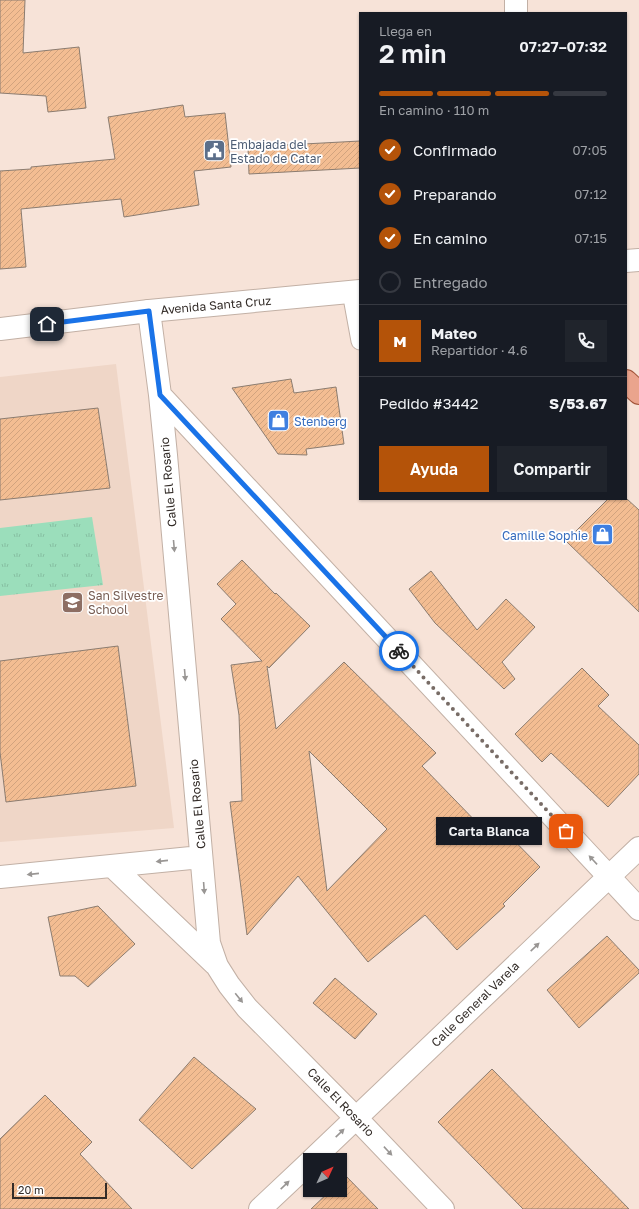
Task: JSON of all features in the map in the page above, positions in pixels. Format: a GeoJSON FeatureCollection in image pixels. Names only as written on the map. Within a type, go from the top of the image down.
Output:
{"type":"FeatureCollection","features":[{"type":"Feature","properties":{"kind":"main road"},"geometry":{"type":"LineString","coordinates":[[627,382],[639,393]]}},
{"type":"Feature","properties":{"kind":"street"},"geometry":{"type":"LineString","coordinates":[[516,0],[516,12]]}},
{"type":"Feature","properties":{"kind":"street"},"geometry":{"type":"LineString","coordinates":[[627,261],[639,260]]}},
{"type":"Feature","properties":{"kind":"street","name":"Avenida Santa Cruz"},"geometry":{"type":"LineString","coordinates":[[0,329],[149,311],[355,291]]}},
{"type":"Feature","properties":{"kind":"street","name":"Calle El Rosario"},"geometry":{"type":"LineString","coordinates":[[149,311],[166,455],[209,943],[217,966],[229,985],[247,1008],[356,1118],[443,1209]]}},
{"type":"Feature","properties":{"kind":"street"},"geometry":{"type":"LineString","coordinates":[[160,395],[639,909]]}},
{"type":"Feature","properties":{"kind":"street"},"geometry":{"type":"LineString","coordinates":[[166,455],[183,445],[198,445],[211,450]]}},
{"type":"Feature","properties":{"kind":"street","name":"Calle General Varela"},"geometry":{"type":"LineString","coordinates":[[319,1153],[639,848]]}},
{"type":"Feature","properties":{"kind":"street"},"geometry":{"type":"LineString","coordinates":[[0,877],[201,857]]}},
{"type":"Feature","properties":{"kind":"street"},"geometry":{"type":"LineString","coordinates":[[112,866],[217,966]]}},
{"type":"Feature","properties":{"kind":"street","name":"Calle General Varela"},"geometry":{"type":"LineString","coordinates":[[260,1209],[303,1169]]}},
{"type":"Feature","properties":{"kind":"lane"},"geometry":{"type":"LineString","coordinates":[[355,291],[359,331]]}},
{"type":"Feature","properties":{"kind":"shaded area","name":"San Silvestre School"},"geometry":{"type":"Polygon","coordinates":[[[116,364],[174,828],[0,842],[0,377],[116,364]]]}},
{"type":"Feature","properties":{"kind":"green space"},"geometry":{"type":"Polygon","coordinates":[[[92,517],[103,585],[0,596],[0,528],[92,517]]]}},
{"type":"Feature","properties":{"kind":"building"},"geometry":{"type":"Polygon","coordinates":[[[0,0],[25,0],[23,53],[79,47],[86,108],[48,112],[46,96],[0,93],[0,0]]]}},
{"type":"Feature","properties":{"kind":"building"},"geometry":{"type":"Polygon","coordinates":[[[183,105],[185,117],[225,113],[231,167],[194,171],[199,205],[124,217],[121,199],[21,209],[26,267],[0,269],[0,171],[31,169],[31,167],[115,159],[108,117],[183,105]]]}},
{"type":"Feature","properties":{"kind":"building"},"geometry":{"type":"Polygon","coordinates":[[[359,141],[359,168],[249,174],[248,147],[359,141]]]}},
{"type":"Feature","properties":{"kind":"building"},"geometry":{"type":"Polygon","coordinates":[[[291,379],[294,393],[336,387],[344,444],[306,449],[307,455],[278,454],[232,388],[291,379]]]}},
{"type":"Feature","properties":{"kind":"building"},"geometry":{"type":"Polygon","coordinates":[[[98,408],[110,488],[0,500],[0,419],[98,408]]]}},
{"type":"Feature","properties":{"kind":"building","name":"Camille Sophie"},"geometry":{"type":"Polygon","coordinates":[[[627,499],[639,510],[639,612],[566,541],[607,500],[627,499]]]}},
{"type":"Feature","properties":{"kind":"building"},"geometry":{"type":"Polygon","coordinates":[[[242,560],[275,594],[276,593],[310,626],[269,668],[267,666],[276,729],[344,662],[436,753],[422,766],[485,831],[495,821],[540,867],[503,904],[505,906],[457,950],[425,915],[368,962],[298,876],[247,935],[230,802],[242,801],[239,715],[231,665],[262,661],[221,619],[236,604],[217,584],[242,560]],[[309,751],[327,891],[387,829],[309,751]]]}},
{"type":"Feature","properties":{"kind":"building"},"geometry":{"type":"Polygon","coordinates":[[[431,571],[477,630],[506,599],[535,627],[502,662],[515,679],[504,689],[435,623],[409,589],[431,571]]]}},
{"type":"Feature","properties":{"kind":"building"},"geometry":{"type":"Polygon","coordinates":[[[118,646],[136,786],[6,802],[0,752],[0,661],[118,646]]]}},
{"type":"Feature","properties":{"kind":"building"},"geometry":{"type":"Polygon","coordinates":[[[582,668],[609,695],[598,706],[639,745],[639,774],[608,807],[551,753],[542,762],[515,734],[582,668]]]}},
{"type":"Feature","properties":{"kind":"building"},"geometry":{"type":"Polygon","coordinates":[[[98,906],[135,944],[88,987],[75,976],[60,976],[48,917],[98,906]]]}},
{"type":"Feature","properties":{"kind":"building"},"geometry":{"type":"Polygon","coordinates":[[[607,936],[639,970],[639,973],[579,1028],[547,990],[607,936]]]}},
{"type":"Feature","properties":{"kind":"building"},"geometry":{"type":"Polygon","coordinates":[[[335,978],[377,1014],[355,1039],[313,1003],[335,978]]]}},
{"type":"Feature","properties":{"kind":"building"},"geometry":{"type":"Polygon","coordinates":[[[194,1057],[256,1109],[192,1169],[139,1120],[194,1057]]]}},
{"type":"Feature","properties":{"kind":"building"},"geometry":{"type":"Polygon","coordinates":[[[492,1069],[629,1209],[523,1209],[438,1122],[492,1069]]]}},
{"type":"Feature","properties":{"kind":"building"},"geometry":{"type":"Polygon","coordinates":[[[45,1095],[92,1142],[80,1154],[132,1209],[0,1209],[0,1139],[45,1095]]]}},
{"type":"Feature","properties":{"kind":"building"},"geometry":{"type":"Polygon","coordinates":[[[347,1177],[378,1209],[311,1209],[324,1197],[347,1197],[347,1177]]]}},
{"type":"Feature","properties":{"kind":"way so far"},"geometry":{"type":"LineString","coordinates":[[399,651],[566,831]]}},
{"type":"Feature","properties":{"kind":"place","name":"Embajada del Estado de Catar"},"geometry":{"type":"Point","coordinates":[214,151]}},
{"type":"Feature","properties":{"kind":"place","name":"Stenberg"},"geometry":{"type":"Point","coordinates":[278,421]}},
{"type":"Feature","properties":{"kind":"place","name":"Camille Sophie"},"geometry":{"type":"Point","coordinates":[603,535]}},
{"type":"Feature","properties":{"kind":"place","name":"San Silvestre School"},"geometry":{"type":"Point","coordinates":[73,602]}},
{"type":"Feature","properties":{"kind":"place","name":"Carta Blanca"},"geometry":{"type":"Point","coordinates":[566,831]}},
{"type":"Feature","properties":{"kind":"route"},"geometry":{"type":"LineString","coordinates":[[47,324],[149,311],[160,395],[399,651]]}}]}
